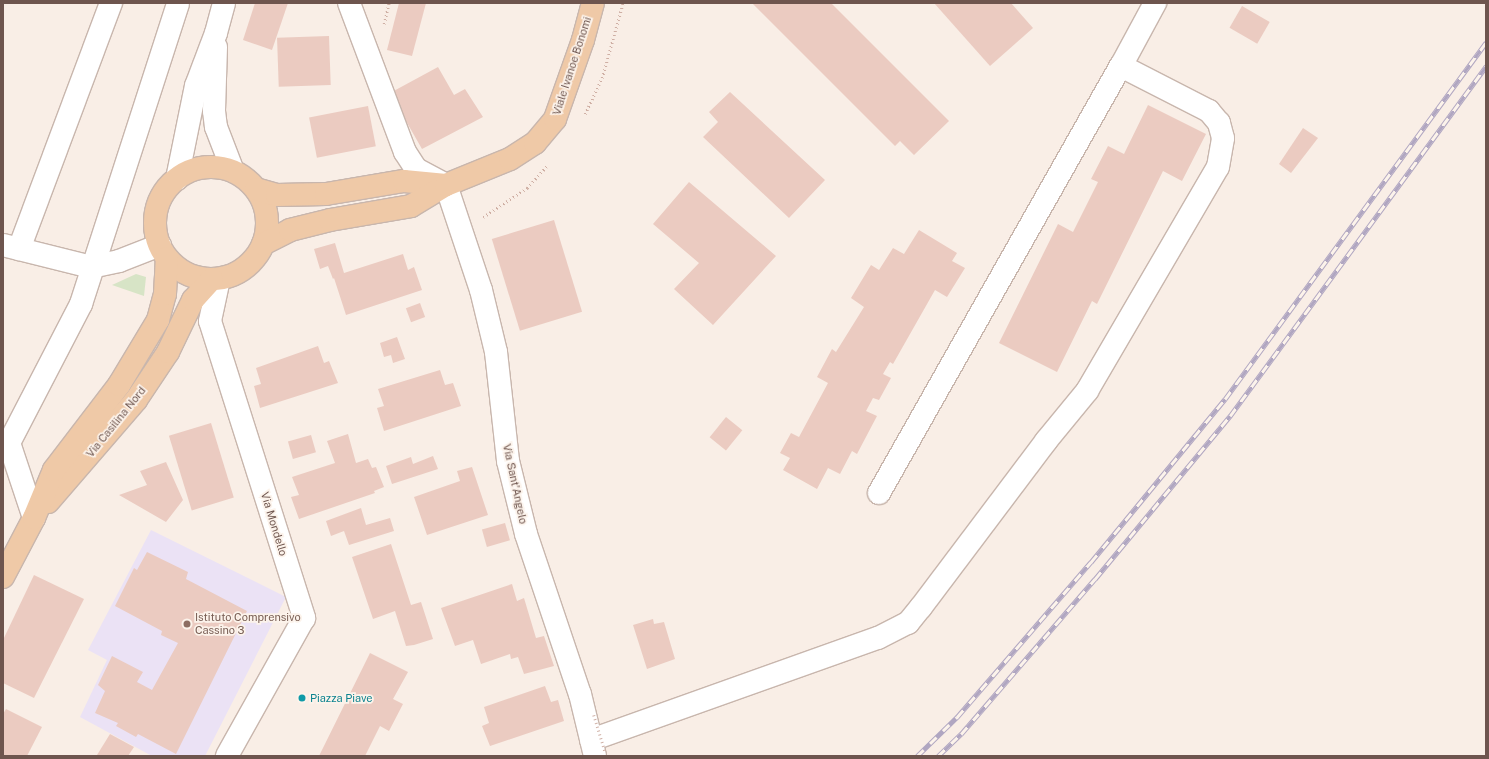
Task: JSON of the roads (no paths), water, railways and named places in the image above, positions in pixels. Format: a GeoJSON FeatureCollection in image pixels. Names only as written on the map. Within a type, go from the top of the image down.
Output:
{"type":"FeatureCollection","features":[{"type":"Feature","properties":{"kind":"main road","name":"Viale Ivanoe Bonomi"},"geometry":{"type":"LineString","coordinates":[[263,244],[303,227],[411,206],[446,185],[510,159],[535,143],[555,119],[583,40],[593,3]]}},
{"type":"Feature","properties":{"kind":"main road"},"geometry":{"type":"LineString","coordinates":[[204,168],[233,171],[256,189],[267,216],[263,244],[256,257],[246,267],[215,279],[195,277],[179,269],[163,251],[156,231],[159,202],[167,189],[177,179],[204,168]]}},
{"type":"Feature","properties":{"kind":"main road","name":"Viale Ivanoe Bonomi"},"geometry":{"type":"LineString","coordinates":[[256,189],[284,195],[326,194],[404,181],[446,185]]}},
{"type":"Feature","properties":{"kind":"main road","name":"Via Casilina Nord"},"geometry":{"type":"LineString","coordinates":[[3,577],[34,518],[54,470],[119,385],[158,320],[165,294],[163,251]]}},
{"type":"Feature","properties":{"kind":"main road","name":"Via Casilina Nord"},"geometry":{"type":"LineString","coordinates":[[34,518],[136,400],[168,352],[193,300],[215,279]]}},
{"type":"Feature","properties":{"kind":"street"},"geometry":{"type":"LineString","coordinates":[[111,3],[11,247],[91,267],[163,251]]}},
{"type":"Feature","properties":{"kind":"street"},"geometry":{"type":"LineString","coordinates":[[34,518],[9,443],[81,304],[91,267],[178,3]]}},
{"type":"Feature","properties":{"kind":"street"},"geometry":{"type":"LineString","coordinates":[[177,179],[196,86],[216,34],[224,3]]}},
{"type":"Feature","properties":{"kind":"street"},"geometry":{"type":"LineString","coordinates":[[349,3],[405,152],[416,168],[446,185]]}},
{"type":"Feature","properties":{"kind":"street"},"geometry":{"type":"LineString","coordinates":[[878,493],[1121,66],[1155,3]]}},
{"type":"Feature","properties":{"kind":"street"},"geometry":{"type":"LineString","coordinates":[[216,34],[214,111],[216,127],[233,171]]}},
{"type":"Feature","properties":{"kind":"street"},"geometry":{"type":"LineString","coordinates":[[593,751],[878,638],[908,623],[921,607],[1046,441],[1087,391],[1218,167],[1223,138],[1219,123],[1209,111],[1121,66]]}},
{"type":"Feature","properties":{"kind":"street","name":"Via Sant'Angelo"},"geometry":{"type":"LineString","coordinates":[[446,185],[481,290],[496,352],[508,461],[526,534],[580,694],[593,751]]}},
{"type":"Feature","properties":{"kind":"street","name":"Via Mondello"},"geometry":{"type":"LineString","coordinates":[[215,279],[210,321],[304,618],[227,756]]}},
{"type":"Feature","properties":{"kind":"railway"},"geometry":{"type":"LineString","coordinates":[[917,756],[957,717],[1091,562],[1225,399],[1486,42]]}},
{"type":"Feature","properties":{"kind":"railway"},"geometry":{"type":"LineString","coordinates":[[938,756],[961,734],[1095,579],[1230,416],[1486,66]]}},
{"type":"Feature","properties":{"kind":"place","name":"Istituto Comprensivo Cassino 3"},"geometry":{"type":"Point","coordinates":[187,624]}},
{"type":"Feature","properties":{"kind":"place","name":"Piazza Piave"},"geometry":{"type":"Point","coordinates":[302,698]}}]}
